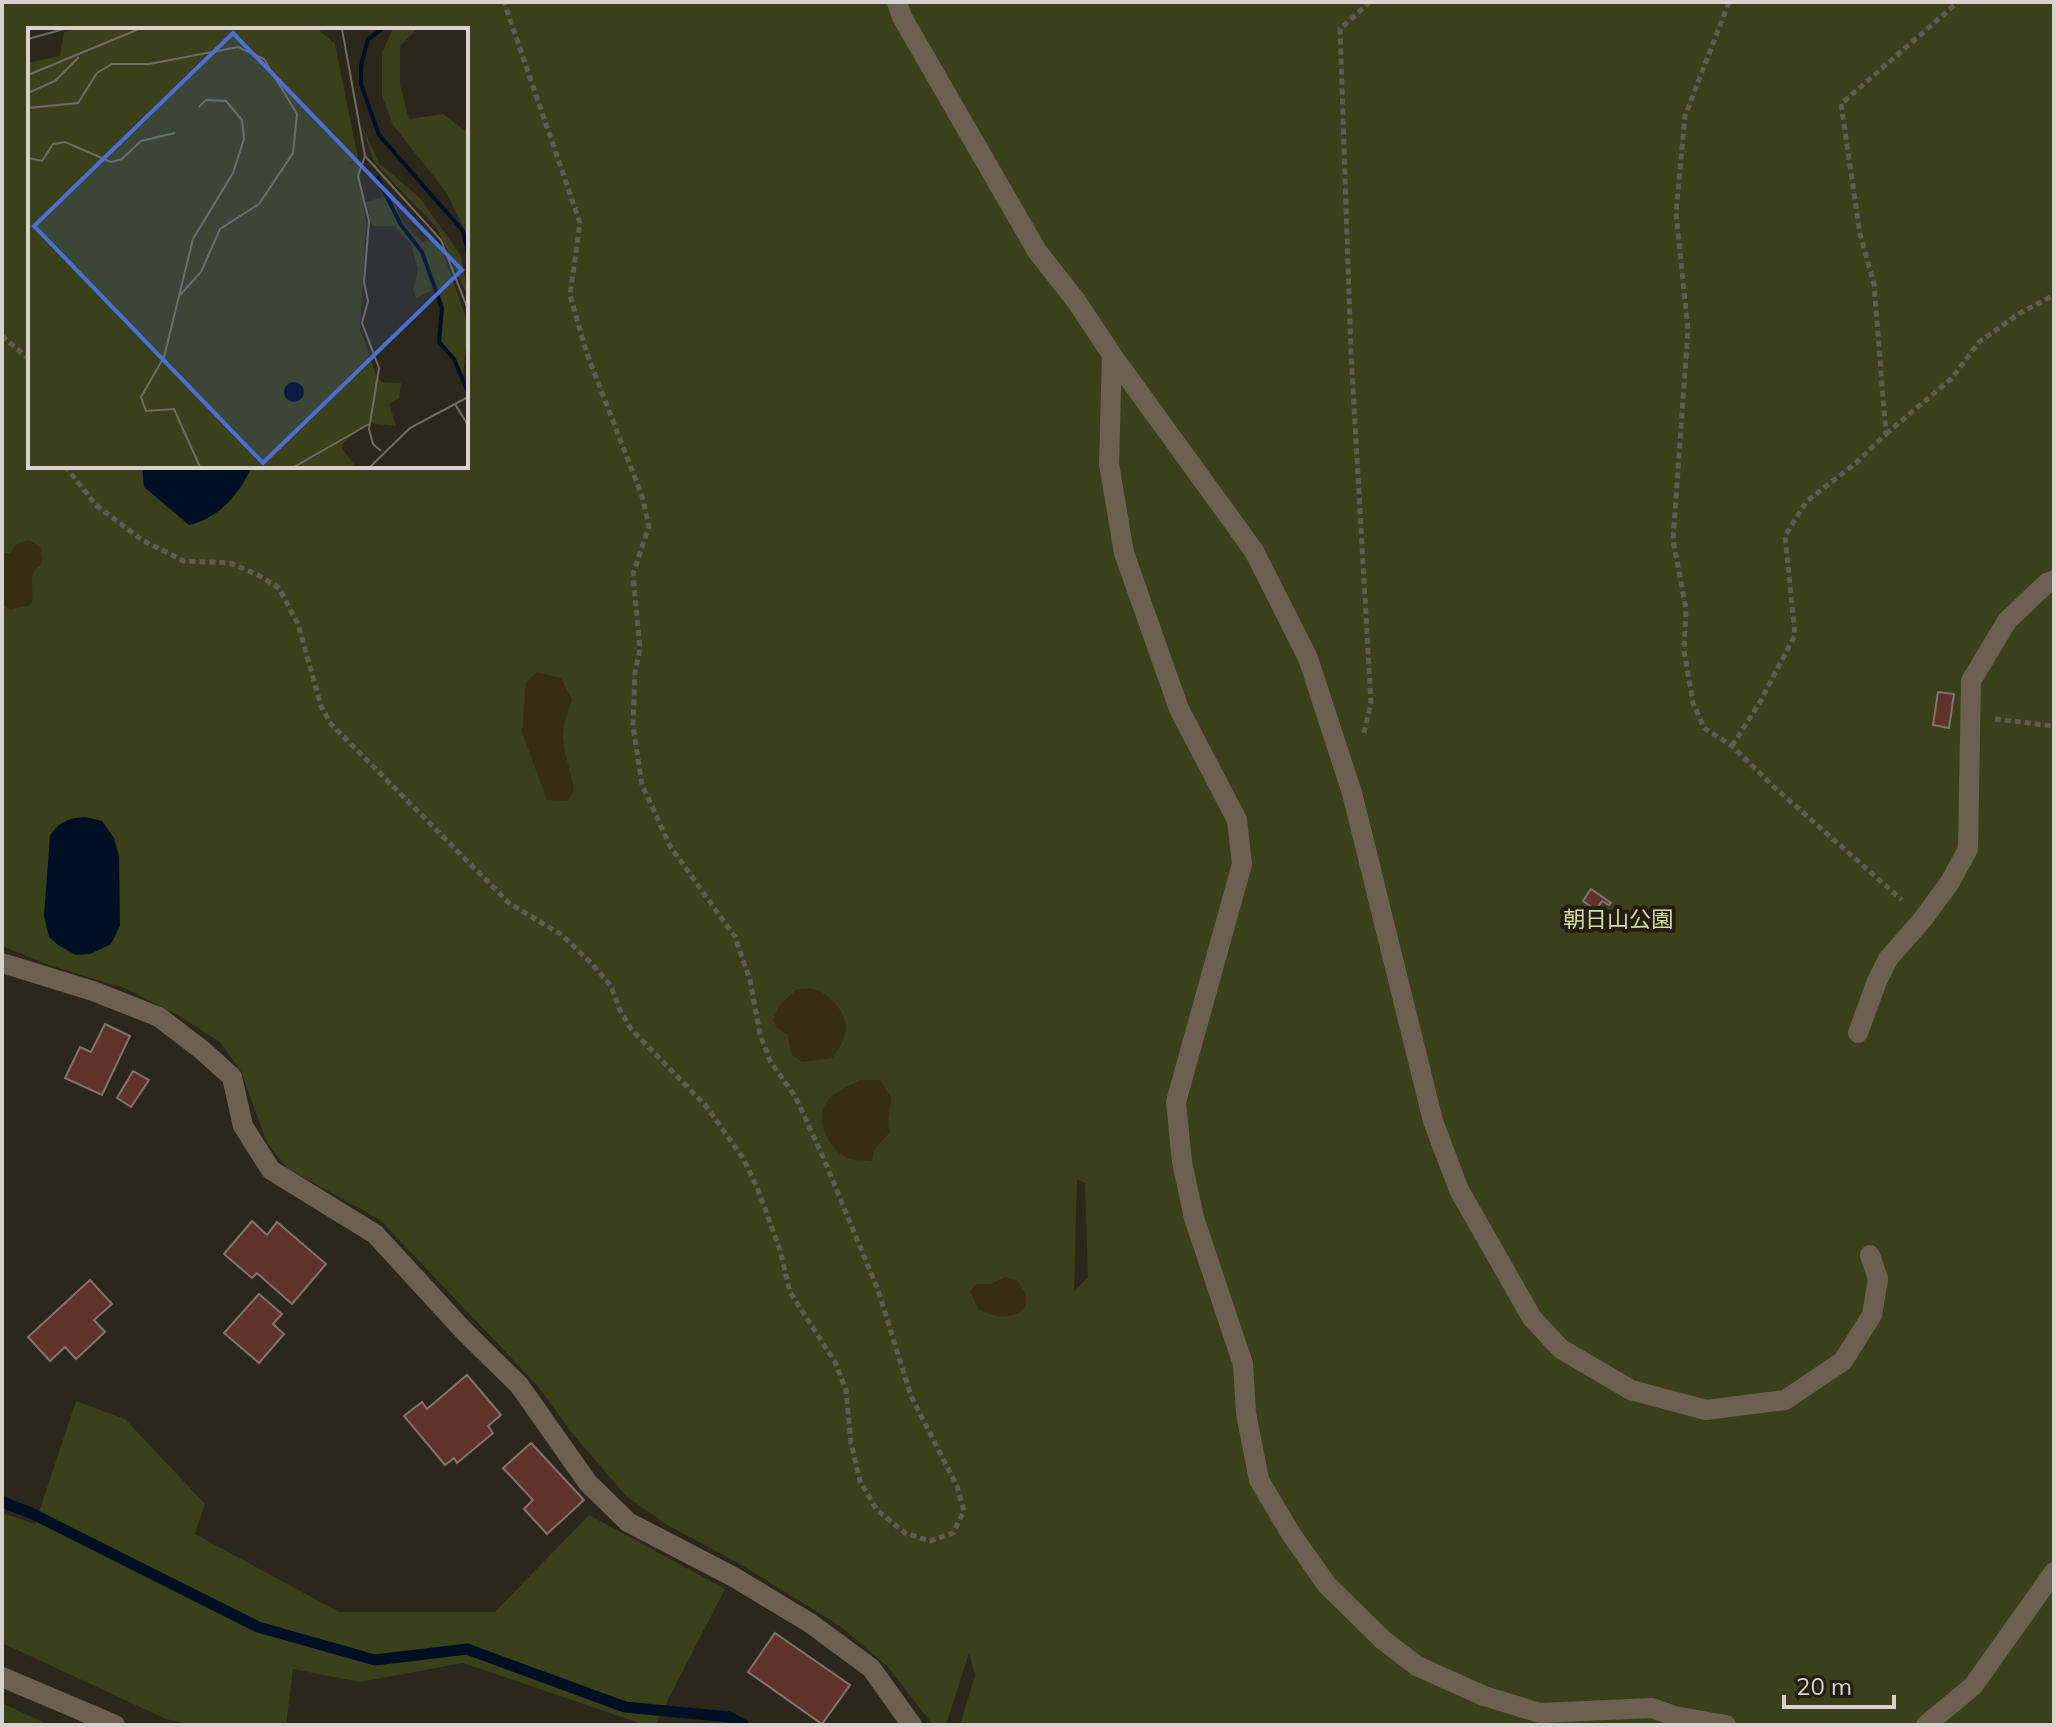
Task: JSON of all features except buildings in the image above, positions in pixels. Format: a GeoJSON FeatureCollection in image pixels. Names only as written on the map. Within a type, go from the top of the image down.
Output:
{"type":"FeatureCollection","features":[{"type":"Feature","properties":{"kind":"street"},"geometry":{"type":"LineString","coordinates":[[897,2],[902,17],[1037,251],[1077,302],[1254,551],[1308,658],[1352,793],[1433,1121],[1459,1190],[1532,1318],[1561,1349],[1631,1390],[1706,1410],[1785,1400],[1843,1361],[1872,1315],[1878,1279],[1870,1255]]}},
{"type":"Feature","properties":{"kind":"street"},"geometry":{"type":"LineString","coordinates":[[1112,355],[1109,464],[1124,553],[1179,709],[1237,820],[1242,864],[1176,1102],[1182,1162],[1194,1218],[1243,1364],[1246,1413],[1259,1480],[1291,1534],[1327,1585],[1383,1640],[1417,1666],[1484,1696],[1540,1713],[1652,1708],[1674,1716],[1726,1725]]}},
{"type":"Feature","properties":{"kind":"street"},"geometry":{"type":"LineString","coordinates":[[1858,1033],[1888,959],[1950,882],[1968,849],[1971,681],[2007,621],[2054,580]]}},
{"type":"Feature","properties":{"kind":"street"},"geometry":{"type":"LineString","coordinates":[[2,963],[93,991],[159,1017],[202,1050],[232,1077],[243,1126],[271,1170],[375,1234],[464,1331],[519,1385],[588,1483],[628,1522],[732,1576],[810,1623],[871,1668],[912,1725]]}},
{"type":"Feature","properties":{"kind":"street"},"geometry":{"type":"LineString","coordinates":[[1926,1725],[1973,1686],[2054,1572]]}},
{"type":"Feature","properties":{"kind":"street"},"geometry":{"type":"LineString","coordinates":[[2,1677],[115,1725]]}},
{"type":"Feature","properties":{"kind":"path"},"geometry":{"type":"LineString","coordinates":[[67,468],[96,505],[142,540],[184,561],[230,563],[279,588],[298,624],[321,706],[331,724],[509,903],[562,935],[611,986],[631,1029],[706,1106],[743,1158],[780,1250],[790,1292],[835,1362],[846,1390],[851,1443],[860,1481],[877,1510],[905,1533],[930,1541],[953,1533],[964,1511],[957,1486],[911,1396],[878,1290],[823,1157],[795,1096],[770,1061],[760,1034],[750,980],[735,937],[670,846],[642,785],[633,726],[635,672],[640,649],[633,574],[649,526],[642,496],[587,354],[570,295],[580,223],[504,2]]}},
{"type":"Feature","properties":{"kind":"path"},"geometry":{"type":"LineString","coordinates":[[1352,793],[1371,703],[1351,353],[1340,29],[1370,2]]}},
{"type":"Feature","properties":{"kind":"path"},"geometry":{"type":"LineString","coordinates":[[1729,2],[1685,116],[1676,213],[1688,330],[1673,540],[1686,609],[1684,651],[1693,703],[1704,728],[1732,746],[1923,919]]}},
{"type":"Feature","properties":{"kind":"path"},"geometry":{"type":"LineString","coordinates":[[1886,434],[1874,284],[1860,234],[1841,104],[1958,2]]}},
{"type":"Feature","properties":{"kind":"path"},"geometry":{"type":"LineString","coordinates":[[1732,746],[1760,702],[1795,635],[1785,536],[1806,502],[1857,462],[1952,378],[1979,342],[2020,313],[2054,295]]}},
{"type":"Feature","properties":{"kind":"path"},"geometry":{"type":"LineString","coordinates":[[2,336],[28,358]]}},
{"type":"Feature","properties":{"kind":"path"},"geometry":{"type":"LineString","coordinates":[[1971,716],[2054,726]]}},
{"type":"Feature","properties":{"kind":"green space","name":"朝日山公園"},"geometry":{"type":"Polygon","coordinates":[[[2,2],[2054,2],[2054,1725],[960,1725],[975,1675],[969,1653],[946,1725],[933,1725],[888,1667],[840,1626],[740,1564],[669,1526],[626,1496],[572,1433],[537,1385],[380,1220],[287,1168],[267,1143],[241,1071],[220,1042],[181,1017],[127,989],[49,965],[2,946],[2,2]],[[1077,1179],[1074,1292],[1088,1277],[1085,1183],[1077,1179]]]}},
{"type":"Feature","properties":{"kind":"green space"},"geometry":{"type":"Polygon","coordinates":[[[76,1401],[125,1419],[205,1504],[195,1534],[339,1612],[495,1612],[589,1515],[725,1589],[655,1725],[645,1725],[463,1663],[360,1682],[293,1669],[286,1725],[193,1725],[166,1719],[2,1643],[2,1513],[35,1524],[76,1401]]]}},
{"type":"Feature","properties":{"kind":"green space"},"geometry":{"type":"Polygon","coordinates":[[[2,1703],[49,1725],[2,1725],[2,1703]]]}},
{"type":"Feature","properties":{"kind":"sand"},"geometry":{"type":"Polygon","coordinates":[[[29,540],[40,547],[42,558],[32,577],[31,605],[10,610],[2,604],[2,553],[10,553],[18,543],[29,540]]]}},
{"type":"Feature","properties":{"kind":"sand"},"geometry":{"type":"Polygon","coordinates":[[[537,672],[561,678],[572,700],[563,732],[574,790],[567,801],[547,800],[522,732],[526,682],[537,672]]]}},
{"type":"Feature","properties":{"kind":"sand"},"geometry":{"type":"Polygon","coordinates":[[[797,989],[820,991],[842,1013],[845,1032],[832,1058],[802,1062],[791,1054],[788,1035],[777,1028],[773,1020],[779,1006],[797,989]]]}},
{"type":"Feature","properties":{"kind":"sand"},"geometry":{"type":"Polygon","coordinates":[[[860,1080],[880,1080],[891,1098],[890,1132],[874,1150],[872,1161],[850,1159],[840,1153],[829,1140],[822,1124],[828,1100],[860,1080]]]}},
{"type":"Feature","properties":{"kind":"sand"},"geometry":{"type":"Polygon","coordinates":[[[1005,1277],[1017,1280],[1026,1294],[1026,1306],[1009,1316],[978,1309],[970,1291],[977,1284],[991,1284],[1005,1277]]]}},
{"type":"Feature","properties":{"kind":"water"},"geometry":{"type":"Polygon","coordinates":[[[142,468],[251,468],[227,504],[210,517],[189,525],[144,487],[142,468]]]}},
{"type":"Feature","properties":{"kind":"water"},"geometry":{"type":"Polygon","coordinates":[[[85,817],[102,821],[114,838],[119,856],[120,926],[111,944],[90,954],[76,955],[49,937],[44,916],[50,836],[64,822],[85,817]]]}},
{"type":"Feature","properties":{"kind":"waterway"},"geometry":{"type":"LineString","coordinates":[[2,1502],[31,1513],[258,1627],[375,1660],[467,1649],[625,1707],[729,1717],[744,1725]]}}]}
